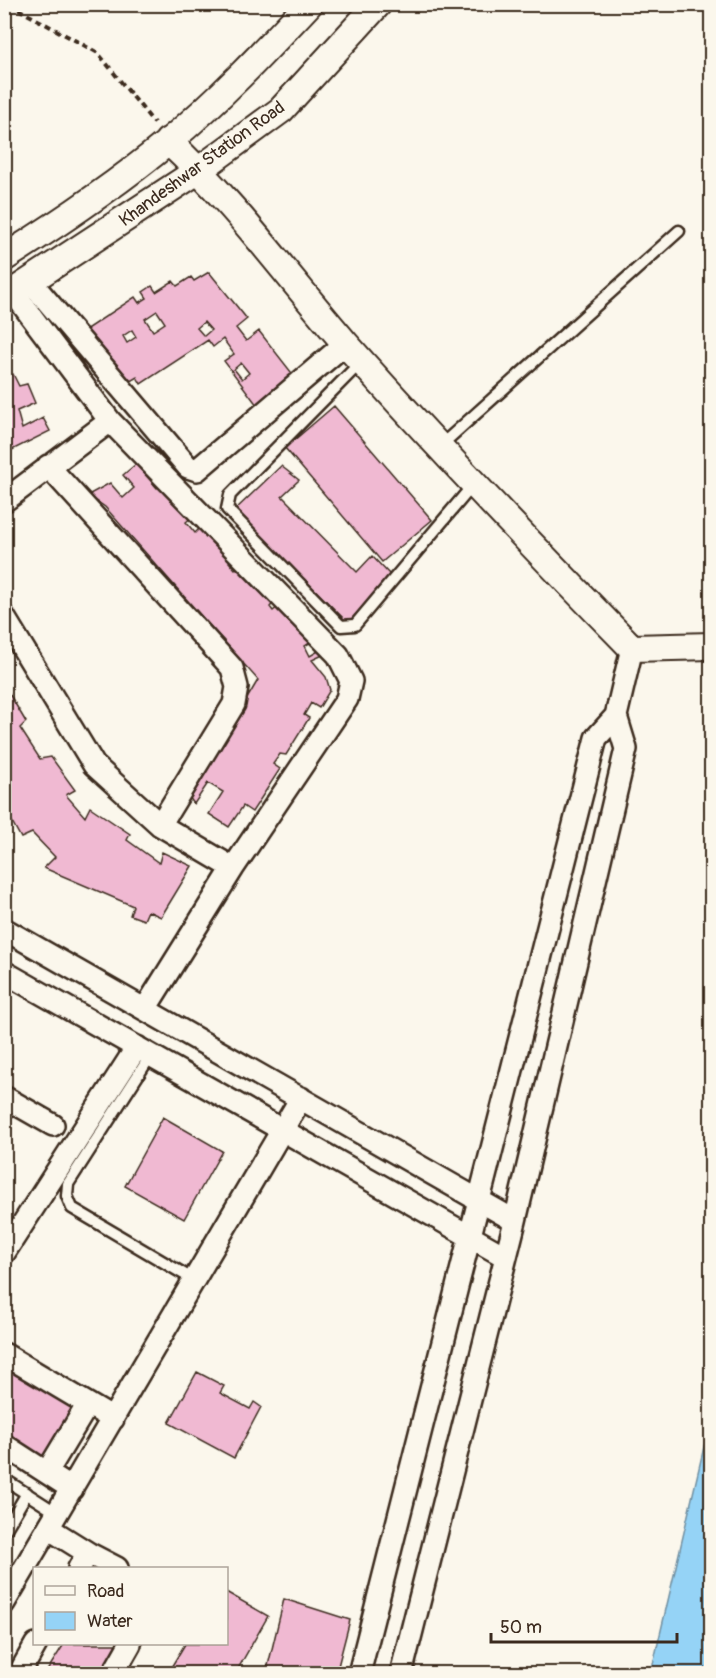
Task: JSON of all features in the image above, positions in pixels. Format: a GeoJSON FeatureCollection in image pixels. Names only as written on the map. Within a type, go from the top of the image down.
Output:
{"type":"FeatureCollection","features":[{"type":"Feature","properties":{"kind":"street","name":"Khandeshwar Station Road"},"geometry":{"type":"LineString","coordinates":[[4,258],[74,214],[168,141],[244,72],[309,4]]}},
{"type":"Feature","properties":{"kind":"street","name":"Khandeshwar Station Road"},"geometry":{"type":"LineString","coordinates":[[16,291],[199,170],[282,110],[378,4]]}},
{"type":"Feature","properties":{"kind":"street"},"geometry":{"type":"LineString","coordinates":[[168,141],[199,170],[354,352],[472,485],[632,648],[711,646]]}},
{"type":"Feature","properties":{"kind":"street"},"geometry":{"type":"LineString","coordinates":[[16,291],[188,467],[197,470],[354,352]]}},
{"type":"Feature","properties":{"kind":"street"},"geometry":{"type":"LineString","coordinates":[[16,291],[110,421],[338,655],[351,681],[347,699],[233,868],[144,1009]]}},
{"type":"Feature","properties":{"kind":"street"},"geometry":{"type":"LineString","coordinates":[[4,501],[110,421]]}},
{"type":"Feature","properties":{"kind":"street"},"geometry":{"type":"LineString","coordinates":[[48,466],[232,668],[237,687],[234,704],[160,825]]}},
{"type":"Feature","properties":{"kind":"street"},"geometry":{"type":"LineString","coordinates":[[4,617],[94,765],[160,825],[233,868]]}},
{"type":"Feature","properties":{"kind":"street"},"geometry":{"type":"LineString","coordinates":[[359,1674],[596,738],[616,716],[632,648]]}},
{"type":"Feature","properties":{"kind":"street"},"geometry":{"type":"LineString","coordinates":[[401,1674],[515,1221],[626,748],[616,716]]}},
{"type":"Feature","properties":{"kind":"street"},"geometry":{"type":"LineString","coordinates":[[4,929],[515,1221]]}},
{"type":"Feature","properties":{"kind":"street"},"geometry":{"type":"LineString","coordinates":[[4,972],[506,1257]]}},
{"type":"Feature","properties":{"kind":"street"},"geometry":{"type":"LineString","coordinates":[[4,1253],[144,1051]]}},
{"type":"Feature","properties":{"kind":"street"},"geometry":{"type":"LineString","coordinates":[[4,1096],[53,1125]]}},
{"type":"Feature","properties":{"kind":"street"},"geometry":{"type":"LineString","coordinates":[[4,1603],[301,1098]]}},
{"type":"Feature","properties":{"kind":"street"},"geometry":{"type":"LineString","coordinates":[[4,1354],[112,1419]]}},
{"type":"Feature","properties":{"kind":"street"},"geometry":{"type":"LineString","coordinates":[[47,1472],[88,1404]]}},
{"type":"Feature","properties":{"kind":"street"},"geometry":{"type":"LineString","coordinates":[[4,1445],[72,1489]]}},
{"type":"Feature","properties":{"kind":"street"},"geometry":{"type":"LineString","coordinates":[[53,1520],[84,1561],[109,1567]]}},
{"type":"Feature","properties":{"kind":"street"},"geometry":{"type":"LineString","coordinates":[[19,1674],[35,1645]]}},
{"type":"Feature","properties":{"kind":"street"},"geometry":{"type":"LineString","coordinates":[[112,1674],[129,1645]]}},
{"type":"Feature","properties":{"kind":"lane"},"geometry":{"type":"LineString","coordinates":[[439,447],[679,231]]}},
{"type":"Feature","properties":{"kind":"lane"},"geometry":{"type":"LineString","coordinates":[[354,352],[230,495],[227,509],[341,626],[355,625],[472,485]]}},
{"type":"Feature","properties":{"kind":"lane"},"geometry":{"type":"LineString","coordinates":[[144,1051],[68,1184],[67,1196],[72,1208],[194,1280]]}},
{"type":"Feature","properties":{"kind":"lane"},"geometry":{"type":"LineString","coordinates":[[4,1479],[27,1493],[53,1520]]}},
{"type":"Feature","properties":{"kind":"lane"},"geometry":{"type":"LineString","coordinates":[[4,1532],[27,1493]]}},
{"type":"Feature","properties":{"kind":"path"},"geometry":{"type":"LineString","coordinates":[[9,4],[98,53],[168,141]]}},
{"type":"Feature","properties":{"kind":"water"},"geometry":{"type":"Polygon","coordinates":[[[711,1417],[711,1673],[651,1673],[711,1417]]]}},
{"type":"Feature","properties":{"kind":"building"},"geometry":{"type":"Polygon","coordinates":[[[209,272],[247,319],[236,328],[246,341],[259,331],[295,377],[257,405],[224,361],[234,354],[223,339],[213,347],[208,340],[141,384],[137,377],[122,386],[85,330],[135,297],[139,303],[147,298],[143,292],[152,286],[156,292],[173,281],[177,286],[191,277],[194,281],[209,272]],[[157,311],[145,319],[153,331],[165,323],[157,311]],[[204,322],[197,328],[204,336],[211,330],[204,322]],[[132,330],[123,336],[127,343],[136,337],[132,330]],[[241,363],[234,369],[242,379],[249,373],[241,363]]]}},
{"type":"Feature","properties":{"kind":"building"},"geometry":{"type":"Polygon","coordinates":[[[13,374],[19,386],[27,384],[35,403],[17,411],[22,429],[43,418],[50,431],[4,454],[4,380],[13,374]]]}},
{"type":"Feature","properties":{"kind":"building"},"geometry":{"type":"Polygon","coordinates":[[[334,406],[432,520],[382,562],[285,448],[334,406]]]}},
{"type":"Feature","properties":{"kind":"building"},"geometry":{"type":"Polygon","coordinates":[[[136,464],[157,488],[163,483],[192,517],[186,522],[195,533],[203,525],[232,559],[229,562],[235,569],[242,563],[275,601],[270,607],[273,611],[279,606],[311,642],[305,646],[310,656],[320,650],[325,654],[312,660],[326,677],[330,690],[319,708],[311,703],[304,715],[309,718],[286,755],[280,754],[273,764],[280,769],[252,812],[243,806],[229,827],[209,814],[223,792],[208,783],[194,804],[189,797],[258,680],[105,507],[88,495],[110,483],[123,498],[134,488],[123,475],[136,464]]]}},
{"type":"Feature","properties":{"kind":"building"},"geometry":{"type":"Polygon","coordinates":[[[281,466],[299,480],[282,496],[357,572],[372,556],[391,576],[348,623],[235,510],[281,466]]]}},
{"type":"Feature","properties":{"kind":"building"},"geometry":{"type":"Polygon","coordinates":[[[4,685],[26,722],[20,728],[40,759],[51,757],[75,790],[66,795],[85,817],[90,807],[130,834],[127,840],[159,863],[162,852],[192,866],[161,917],[148,911],[144,920],[130,915],[133,906],[44,868],[55,857],[32,833],[21,838],[4,807],[4,685]]]}},
{"type":"Feature","properties":{"kind":"building"},"geometry":{"type":"Polygon","coordinates":[[[163,1117],[222,1151],[184,1219],[125,1186],[163,1117]]]}},
{"type":"Feature","properties":{"kind":"building"},"geometry":{"type":"Polygon","coordinates":[[[4,1361],[81,1408],[47,1464],[4,1437],[4,1361]]]}},
{"type":"Feature","properties":{"kind":"building"},"geometry":{"type":"Polygon","coordinates":[[[197,1372],[224,1386],[220,1393],[250,1409],[254,1402],[261,1407],[234,1458],[169,1423],[197,1372]]]}},
{"type":"Feature","properties":{"kind":"building"},"geometry":{"type":"Polygon","coordinates":[[[228,1593],[268,1616],[235,1674],[167,1674],[184,1645],[228,1645],[228,1593]]]}},
{"type":"Feature","properties":{"kind":"building"},"geometry":{"type":"Polygon","coordinates":[[[284,1599],[350,1620],[336,1674],[266,1674],[284,1599]]]}},
{"type":"Feature","properties":{"kind":"building"},"geometry":{"type":"Polygon","coordinates":[[[63,1645],[123,1645],[106,1674],[45,1674],[63,1645]]]}}]}
